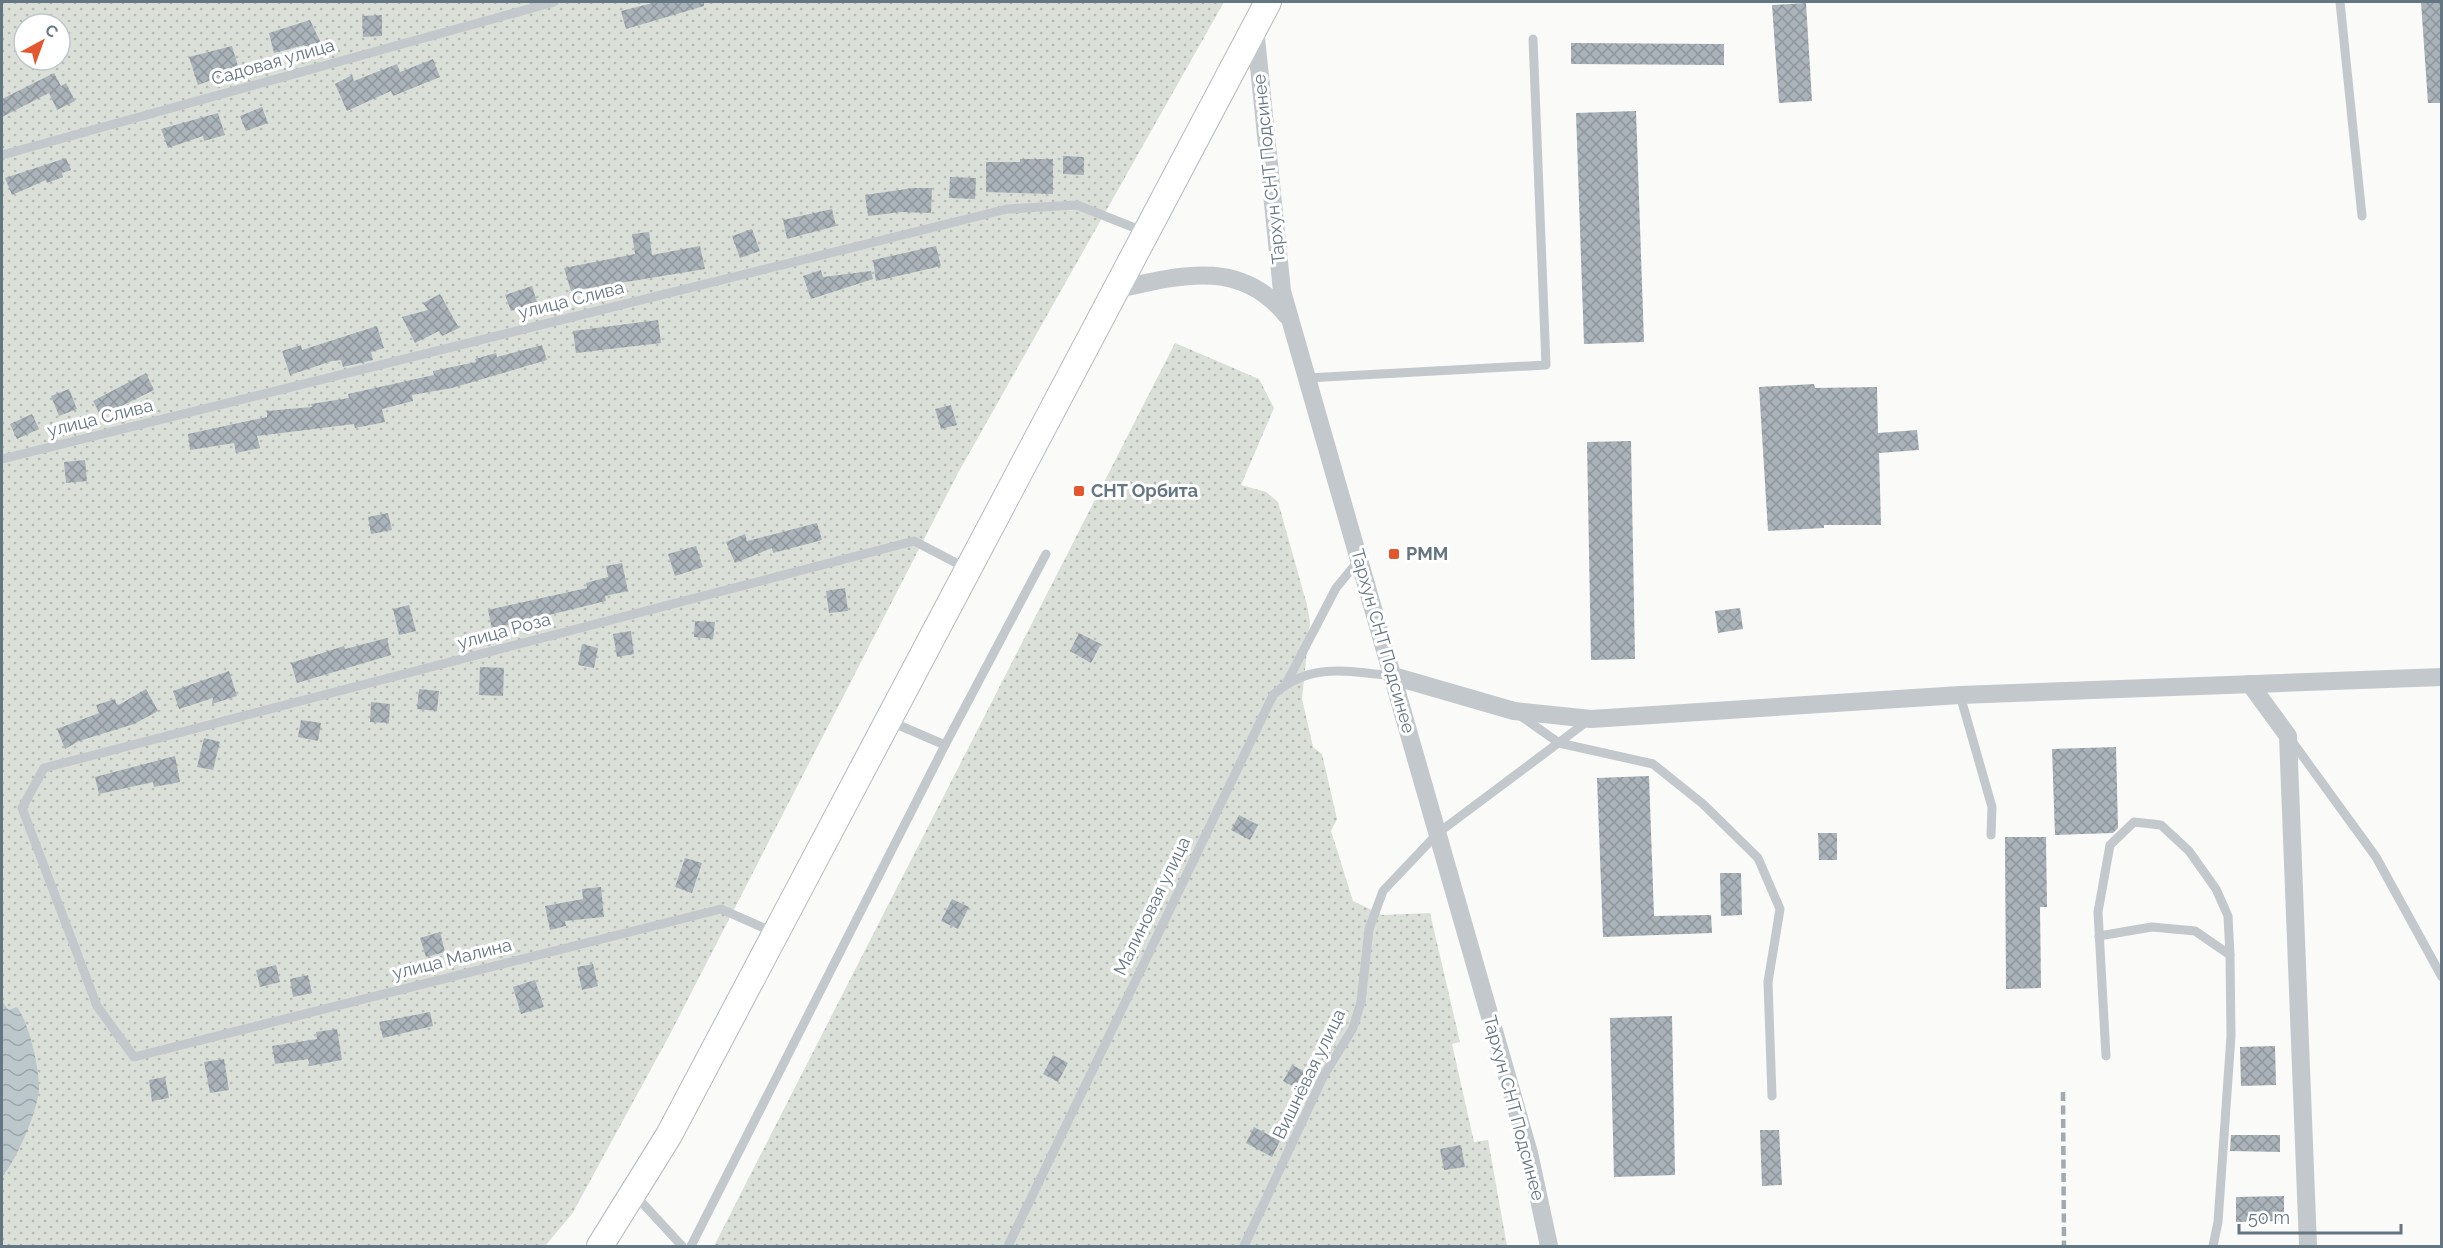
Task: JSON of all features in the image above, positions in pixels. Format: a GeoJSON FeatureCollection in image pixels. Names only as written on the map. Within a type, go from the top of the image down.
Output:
{"type":"FeatureCollection","features":[{"type":"Feature","properties":{"kind":"main road"},"geometry":{"type":"LineString","coordinates":[[600,1246],[634,1194],[775,933],[1148,233],[1268,2]]}},
{"type":"Feature","properties":{"kind":"street","name":"Тархун СНТ Подсинее"},"geometry":{"type":"LineString","coordinates":[[1255,28],[1282,291],[1529,1153],[1549,1246]]}},
{"type":"Feature","properties":{"kind":"street"},"geometry":{"type":"LineString","coordinates":[[1118,289],[1170,278],[1215,275],[1248,283],[1274,300],[1291,322]]}},
{"type":"Feature","properties":{"kind":"street"},"geometry":{"type":"LineString","coordinates":[[1393,676],[1514,711],[1591,719],[1960,695],[2442,677]]}},
{"type":"Feature","properties":{"kind":"street"},"geometry":{"type":"LineString","coordinates":[[2250,684],[2288,736],[2308,1246]]}},
{"type":"Feature","properties":{"kind":"lane","name":"Садовая улица"},"geometry":{"type":"LineString","coordinates":[[2,155],[554,2]]}},
{"type":"Feature","properties":{"kind":"lane"},"geometry":{"type":"LineString","coordinates":[[2340,2],[2362,216]]}},
{"type":"Feature","properties":{"kind":"lane"},"geometry":{"type":"LineString","coordinates":[[1307,378],[1546,365],[1533,39]]}},
{"type":"Feature","properties":{"kind":"lane","name":"улица Слива"},"geometry":{"type":"LineString","coordinates":[[2,459],[1006,209],[1077,205],[1148,233]]}},
{"type":"Feature","properties":{"kind":"lane","name":"улица Роза"},"geometry":{"type":"LineString","coordinates":[[134,1057],[97,1006],[22,808],[44,768],[914,541],[968,570]]}},
{"type":"Feature","properties":{"kind":"lane"},"geometry":{"type":"LineString","coordinates":[[691,1246],[945,746],[1046,554]]}},
{"type":"Feature","properties":{"kind":"lane","name":"Малиновая улица"},"geometry":{"type":"LineString","coordinates":[[1008,1246],[1273,695],[1287,682],[1336,588],[1359,560]]}},
{"type":"Feature","properties":{"kind":"lane"},"geometry":{"type":"LineString","coordinates":[[1287,682],[1306,674],[1342,670],[1393,676]]}},
{"type":"Feature","properties":{"kind":"lane"},"geometry":{"type":"LineString","coordinates":[[1960,695],[1992,807],[1991,835]]}},
{"type":"Feature","properties":{"kind":"lane"},"geometry":{"type":"LineString","coordinates":[[1514,711],[1559,743],[1653,764],[1703,804],[1758,858],[1780,909],[1768,982],[1772,1096]]}},
{"type":"Feature","properties":{"kind":"lane","name":"Вишнёвая улица"},"geometry":{"type":"LineString","coordinates":[[1244,1246],[1323,1077],[1353,1028],[1361,1002],[1369,929],[1379,898],[1389,884],[1438,833],[1591,719]]}},
{"type":"Feature","properties":{"kind":"lane"},"geometry":{"type":"LineString","coordinates":[[888,721],[945,746]]}},
{"type":"Feature","properties":{"kind":"lane"},"geometry":{"type":"LineString","coordinates":[[2288,736],[2376,857],[2442,977]]}},
{"type":"Feature","properties":{"kind":"lane"},"geometry":{"type":"LineString","coordinates":[[2106,1056],[2098,912],[2110,845],[2134,822],[2161,825],[2189,851],[2216,889],[2228,916],[2231,1036],[2218,1222],[2213,1246]]}},
{"type":"Feature","properties":{"kind":"lane","name":"улица Малина"},"geometry":{"type":"LineString","coordinates":[[134,1057],[721,909],[775,933]]}},
{"type":"Feature","properties":{"kind":"lane"},"geometry":{"type":"LineString","coordinates":[[2099,936],[2152,927],[2194,931],[2230,956]]}},
{"type":"Feature","properties":{"kind":"lane"},"geometry":{"type":"LineString","coordinates":[[634,1194],[682,1246]]}},
{"type":"Feature","properties":{"kind":"shaded area"},"geometry":{"type":"Polygon","coordinates":[[[2,2],[1224,2],[958,473],[669,1036],[572,1214],[545,1246],[2,1246],[2,2]]]}},
{"type":"Feature","properties":{"kind":"shaded area"},"geometry":{"type":"Polygon","coordinates":[[[1175,343],[1259,379],[1274,408],[1241,485],[1266,492],[1278,502],[1307,605],[1310,622],[1302,699],[1313,747],[1322,754],[1337,819],[1331,831],[1353,901],[1382,915],[1430,913],[1460,1042],[1452,1044],[1474,1142],[1488,1140],[1507,1246],[714,1246],[1175,343]]]}},
{"type":"Feature","properties":{"kind":"water"},"geometry":{"type":"Polygon","coordinates":[[[2,1002],[9,1010],[17,1007],[26,1023],[35,1057],[39,1087],[26,1134],[2,1177],[2,1002]]]}},
{"type":"Feature","properties":{"kind":"building"},"geometry":{"type":"Polygon","coordinates":[[[657,2],[704,2],[704,6],[626,29],[621,11],[657,2]]]}},
{"type":"Feature","properties":{"kind":"building"},"geometry":{"type":"Polygon","coordinates":[[[2421,2],[2442,2],[2442,103],[2428,103],[2421,2]]]}},
{"type":"Feature","properties":{"kind":"building"},"geometry":{"type":"Polygon","coordinates":[[[1806,3],[1812,101],[1779,103],[1772,5],[1806,3]]]}},
{"type":"Feature","properties":{"kind":"building"},"geometry":{"type":"Polygon","coordinates":[[[382,15],[382,36],[363,37],[362,16],[382,15]]]}},
{"type":"Feature","properties":{"kind":"building"},"geometry":{"type":"Polygon","coordinates":[[[310,20],[322,45],[308,52],[304,45],[274,53],[269,33],[310,20]]]}},
{"type":"Feature","properties":{"kind":"building"},"geometry":{"type":"Polygon","coordinates":[[[1571,43],[1724,44],[1724,65],[1571,64],[1571,43]]]}},
{"type":"Feature","properties":{"kind":"building"},"geometry":{"type":"Polygon","coordinates":[[[232,46],[238,66],[219,72],[220,77],[198,85],[189,57],[232,46]]]}},
{"type":"Feature","properties":{"kind":"building"},"geometry":{"type":"Polygon","coordinates":[[[433,59],[440,77],[393,96],[391,91],[347,111],[335,84],[352,75],[354,81],[397,64],[400,72],[433,59]]]}},
{"type":"Feature","properties":{"kind":"building"},"geometry":{"type":"Polygon","coordinates":[[[54,73],[61,86],[66,83],[75,101],[57,110],[49,93],[2,117],[2,99],[54,73]]]}},
{"type":"Feature","properties":{"kind":"building"},"geometry":{"type":"Polygon","coordinates":[[[262,107],[268,123],[246,131],[240,116],[262,107]]]}},
{"type":"Feature","properties":{"kind":"building"},"geometry":{"type":"Polygon","coordinates":[[[1636,111],[1644,342],[1584,344],[1576,113],[1636,111]]]}},
{"type":"Feature","properties":{"kind":"building"},"geometry":{"type":"Polygon","coordinates":[[[218,113],[225,135],[204,141],[203,136],[168,148],[161,129],[218,113]]]}},
{"type":"Feature","properties":{"kind":"building"},"geometry":{"type":"Polygon","coordinates":[[[1063,156],[1084,157],[1084,175],[1063,174],[1063,156]]]}},
{"type":"Feature","properties":{"kind":"building"},"geometry":{"type":"Polygon","coordinates":[[[66,158],[71,170],[62,173],[63,177],[47,183],[46,180],[12,195],[5,178],[66,158]]]}},
{"type":"Feature","properties":{"kind":"building"},"geometry":{"type":"Polygon","coordinates":[[[1020,159],[1053,159],[1053,194],[986,192],[986,162],[1020,162],[1020,159]]]}},
{"type":"Feature","properties":{"kind":"building"},"geometry":{"type":"Polygon","coordinates":[[[950,177],[976,178],[975,199],[949,198],[950,177]]]}},
{"type":"Feature","properties":{"kind":"building"},"geometry":{"type":"Polygon","coordinates":[[[913,188],[932,188],[931,213],[901,212],[868,216],[865,195],[913,188]]]}},
{"type":"Feature","properties":{"kind":"building"},"geometry":{"type":"Polygon","coordinates":[[[832,209],[836,226],[787,239],[783,220],[832,209]]]}},
{"type":"Feature","properties":{"kind":"building"},"geometry":{"type":"Polygon","coordinates":[[[752,229],[760,251],[740,258],[732,236],[752,229]]]}},
{"type":"Feature","properties":{"kind":"building"},"geometry":{"type":"Polygon","coordinates":[[[649,232],[652,255],[700,246],[705,269],[571,291],[564,268],[635,254],[632,234],[649,232]]]}},
{"type":"Feature","properties":{"kind":"building"},"geometry":{"type":"Polygon","coordinates":[[[936,246],[941,266],[876,281],[873,260],[936,246]]]}},
{"type":"Feature","properties":{"kind":"building"},"geometry":{"type":"Polygon","coordinates":[[[821,270],[823,277],[871,271],[873,279],[811,299],[803,276],[821,270]]]}},
{"type":"Feature","properties":{"kind":"building"},"geometry":{"type":"Polygon","coordinates":[[[532,286],[537,302],[511,311],[505,295],[532,286]]]}},
{"type":"Feature","properties":{"kind":"building"},"geometry":{"type":"Polygon","coordinates":[[[440,294],[459,328],[442,336],[439,331],[415,343],[402,317],[428,310],[423,303],[440,294]]]}},
{"type":"Feature","properties":{"kind":"building"},"geometry":{"type":"Polygon","coordinates":[[[658,320],[661,343],[576,353],[573,331],[658,320]]]}},
{"type":"Feature","properties":{"kind":"building"},"geometry":{"type":"Polygon","coordinates":[[[377,326],[384,348],[371,352],[373,360],[343,367],[341,360],[332,361],[290,375],[282,351],[301,345],[302,350],[377,326]]]}},
{"type":"Feature","properties":{"kind":"building"},"geometry":{"type":"Polygon","coordinates":[[[542,345],[547,360],[452,388],[412,395],[413,401],[382,409],[385,422],[355,428],[354,424],[257,436],[260,448],[236,453],[234,443],[190,450],[188,434],[267,417],[267,411],[312,407],[311,404],[349,398],[348,394],[434,375],[433,371],[476,362],[475,359],[496,353],[497,357],[542,345]]]}},
{"type":"Feature","properties":{"kind":"building"},"geometry":{"type":"Polygon","coordinates":[[[146,373],[154,390],[101,416],[93,401],[146,373]]]}},
{"type":"Feature","properties":{"kind":"building"},"geometry":{"type":"Polygon","coordinates":[[[1814,384],[1815,388],[1877,387],[1878,433],[1917,430],[1919,450],[1879,453],[1881,525],[1824,525],[1824,528],[1768,531],[1759,387],[1814,384]]]}},
{"type":"Feature","properties":{"kind":"building"},"geometry":{"type":"Polygon","coordinates":[[[69,389],[77,409],[59,416],[51,396],[69,389]]]}},
{"type":"Feature","properties":{"kind":"building"},"geometry":{"type":"Polygon","coordinates":[[[951,405],[957,425],[941,429],[935,409],[951,405]]]}},
{"type":"Feature","properties":{"kind":"building"},"geometry":{"type":"Polygon","coordinates":[[[32,414],[39,429],[17,439],[10,424],[32,414]]]}},
{"type":"Feature","properties":{"kind":"building"},"geometry":{"type":"Polygon","coordinates":[[[1631,441],[1635,659],[1591,660],[1587,442],[1631,441]]]}},
{"type":"Feature","properties":{"kind":"building"},"geometry":{"type":"Polygon","coordinates":[[[85,460],[87,481],[66,483],[64,462],[85,460]]]}},
{"type":"Feature","properties":{"kind":"building"},"geometry":{"type":"Polygon","coordinates":[[[388,513],[392,530],[371,534],[368,517],[388,513]]]}},
{"type":"Feature","properties":{"kind":"building"},"geometry":{"type":"Polygon","coordinates":[[[817,523],[822,540],[773,553],[772,548],[735,563],[726,542],[745,534],[747,541],[817,523]]]}},
{"type":"Feature","properties":{"kind":"building"},"geometry":{"type":"Polygon","coordinates":[[[696,546],[703,567],[675,576],[668,554],[696,546]]]}},
{"type":"Feature","properties":{"kind":"building"},"geometry":{"type":"Polygon","coordinates":[[[622,563],[628,591],[605,596],[606,601],[492,629],[488,610],[587,588],[586,583],[608,577],[606,566],[622,563]]]}},
{"type":"Feature","properties":{"kind":"building"},"geometry":{"type":"Polygon","coordinates":[[[845,588],[848,611],[829,613],[826,591],[845,588]]]}},
{"type":"Feature","properties":{"kind":"building"},"geometry":{"type":"Polygon","coordinates":[[[409,605],[416,631],[399,635],[393,609],[409,605]]]}},
{"type":"Feature","properties":{"kind":"building"},"geometry":{"type":"Polygon","coordinates":[[[1740,608],[1743,629],[1718,633],[1715,611],[1740,608]]]}},
{"type":"Feature","properties":{"kind":"building"},"geometry":{"type":"Polygon","coordinates":[[[695,621],[715,622],[713,639],[694,637],[695,621]]]}},
{"type":"Feature","properties":{"kind":"building"},"geometry":{"type":"Polygon","coordinates":[[[631,631],[634,654],[617,657],[613,634],[631,631]]]}},
{"type":"Feature","properties":{"kind":"building"},"geometry":{"type":"Polygon","coordinates":[[[1079,633],[1101,644],[1091,663],[1070,651],[1079,633]]]}},
{"type":"Feature","properties":{"kind":"building"},"geometry":{"type":"Polygon","coordinates":[[[387,638],[391,655],[297,683],[291,663],[344,646],[345,649],[387,638]]]}},
{"type":"Feature","properties":{"kind":"building"},"geometry":{"type":"Polygon","coordinates":[[[582,644],[598,648],[594,668],[578,665],[582,644]]]}},
{"type":"Feature","properties":{"kind":"building"},"geometry":{"type":"Polygon","coordinates":[[[480,667],[504,668],[503,696],[479,695],[480,667]]]}},
{"type":"Feature","properties":{"kind":"building"},"geometry":{"type":"Polygon","coordinates":[[[229,671],[237,696],[212,704],[213,698],[179,709],[173,691],[229,671]]]}},
{"type":"Feature","properties":{"kind":"building"},"geometry":{"type":"Polygon","coordinates":[[[146,689],[158,711],[134,724],[79,741],[65,749],[57,729],[99,713],[96,705],[115,699],[117,706],[146,689]]]}},
{"type":"Feature","properties":{"kind":"building"},"geometry":{"type":"Polygon","coordinates":[[[419,689],[439,691],[437,711],[417,709],[419,689]]]}},
{"type":"Feature","properties":{"kind":"building"},"geometry":{"type":"Polygon","coordinates":[[[371,702],[390,704],[389,723],[370,722],[371,702]]]}},
{"type":"Feature","properties":{"kind":"building"},"geometry":{"type":"Polygon","coordinates":[[[301,720],[321,723],[318,741],[298,737],[301,720]]]}},
{"type":"Feature","properties":{"kind":"building"},"geometry":{"type":"Polygon","coordinates":[[[204,738],[220,742],[213,770],[197,767],[204,738]]]}},
{"type":"Feature","properties":{"kind":"building"},"geometry":{"type":"Polygon","coordinates":[[[2116,747],[2118,828],[2113,833],[2055,835],[2052,749],[2116,747]]]}},
{"type":"Feature","properties":{"kind":"building"},"geometry":{"type":"Polygon","coordinates":[[[175,756],[180,782],[154,787],[153,782],[99,794],[95,777],[175,756]]]}},
{"type":"Feature","properties":{"kind":"building"},"geometry":{"type":"Polygon","coordinates":[[[1649,776],[1654,916],[1711,915],[1712,933],[1603,937],[1597,778],[1649,776]]]}},
{"type":"Feature","properties":{"kind":"building"},"geometry":{"type":"Polygon","coordinates":[[[1239,815],[1258,825],[1250,840],[1231,830],[1239,815]]]}},
{"type":"Feature","properties":{"kind":"building"},"geometry":{"type":"Polygon","coordinates":[[[1818,833],[1837,833],[1837,860],[1819,860],[1818,833]]]}},
{"type":"Feature","properties":{"kind":"building"},"geometry":{"type":"Polygon","coordinates":[[[2005,837],[2046,837],[2047,907],[2040,907],[2041,988],[2006,989],[2005,837]]]}},
{"type":"Feature","properties":{"kind":"building"},"geometry":{"type":"Polygon","coordinates":[[[685,858],[702,863],[692,893],[675,887],[685,858]]]}},
{"type":"Feature","properties":{"kind":"building"},"geometry":{"type":"Polygon","coordinates":[[[1720,873],[1741,873],[1742,915],[1721,916],[1720,873]]]}},
{"type":"Feature","properties":{"kind":"building"},"geometry":{"type":"Polygon","coordinates":[[[601,887],[604,917],[565,921],[566,926],[550,930],[545,906],[583,899],[582,889],[601,887]]]}},
{"type":"Feature","properties":{"kind":"building"},"geometry":{"type":"Polygon","coordinates":[[[952,899],[969,907],[958,929],[941,921],[952,899]]]}},
{"type":"Feature","properties":{"kind":"building"},"geometry":{"type":"Polygon","coordinates":[[[440,932],[445,952],[426,957],[420,938],[440,932]]]}},
{"type":"Feature","properties":{"kind":"building"},"geometry":{"type":"Polygon","coordinates":[[[593,964],[598,986],[582,990],[577,967],[593,964]]]}},
{"type":"Feature","properties":{"kind":"building"},"geometry":{"type":"Polygon","coordinates":[[[276,965],[280,982],[260,987],[256,970],[276,965]]]}},
{"type":"Feature","properties":{"kind":"building"},"geometry":{"type":"Polygon","coordinates":[[[308,975],[312,993],[293,997],[290,979],[308,975]]]}},
{"type":"Feature","properties":{"kind":"building"},"geometry":{"type":"Polygon","coordinates":[[[535,980],[544,1007],[521,1014],[513,987],[535,980]]]}},
{"type":"Feature","properties":{"kind":"building"},"geometry":{"type":"Polygon","coordinates":[[[430,1012],[433,1026],[383,1038],[379,1022],[430,1012]]]}},
{"type":"Feature","properties":{"kind":"building"},"geometry":{"type":"Polygon","coordinates":[[[1672,1016],[1675,1175],[1614,1177],[1610,1018],[1672,1016]]]}},
{"type":"Feature","properties":{"kind":"building"},"geometry":{"type":"Polygon","coordinates":[[[337,1029],[342,1060],[310,1066],[308,1059],[275,1064],[272,1046],[317,1039],[316,1032],[337,1029]]]}},
{"type":"Feature","properties":{"kind":"building"},"geometry":{"type":"Polygon","coordinates":[[[2275,1046],[2276,1085],[2241,1086],[2240,1047],[2275,1046]]]}},
{"type":"Feature","properties":{"kind":"building"},"geometry":{"type":"Polygon","coordinates":[[[1053,1055],[1068,1063],[1058,1082],[1043,1074],[1053,1055]]]}},
{"type":"Feature","properties":{"kind":"building"},"geometry":{"type":"Polygon","coordinates":[[[224,1059],[229,1090],[210,1093],[204,1062],[224,1059]]]}},
{"type":"Feature","properties":{"kind":"building"},"geometry":{"type":"Polygon","coordinates":[[[1292,1065],[1310,1074],[1301,1090],[1283,1081],[1292,1065]]]}},
{"type":"Feature","properties":{"kind":"building"},"geometry":{"type":"Polygon","coordinates":[[[165,1077],[169,1098],[152,1101],[149,1080],[165,1077]]]}},
{"type":"Feature","properties":{"kind":"building"},"geometry":{"type":"Polygon","coordinates":[[[1254,1127],[1280,1141],[1272,1157],[1246,1143],[1254,1127]]]}},
{"type":"Feature","properties":{"kind":"building"},"geometry":{"type":"Polygon","coordinates":[[[1760,1130],[1779,1130],[1782,1185],[1762,1186],[1760,1130]]]}},
{"type":"Feature","properties":{"kind":"building"},"geometry":{"type":"Polygon","coordinates":[[[2231,1135],[2280,1135],[2280,1152],[2230,1151],[2231,1135]]]}},
{"type":"Feature","properties":{"kind":"building"},"geometry":{"type":"Polygon","coordinates":[[[1461,1145],[1465,1167],[1444,1170],[1440,1149],[1461,1145]]]}},
{"type":"Feature","properties":{"kind":"building"},"geometry":{"type":"Polygon","coordinates":[[[2284,1196],[2284,1221],[2236,1222],[2236,1197],[2284,1196]]]}},
{"type":"Feature","properties":{"kind":"railway"},"geometry":{"type":"LineString","coordinates":[[2063,1092],[2064,1246]]}},
{"type":"Feature","properties":{"kind":"place","name":"СНТ Орбита"},"geometry":{"type":"Point","coordinates":[1079,491]}},
{"type":"Feature","properties":{"kind":"place","name":"РММ"},"geometry":{"type":"Point","coordinates":[1394,554]}}]}
